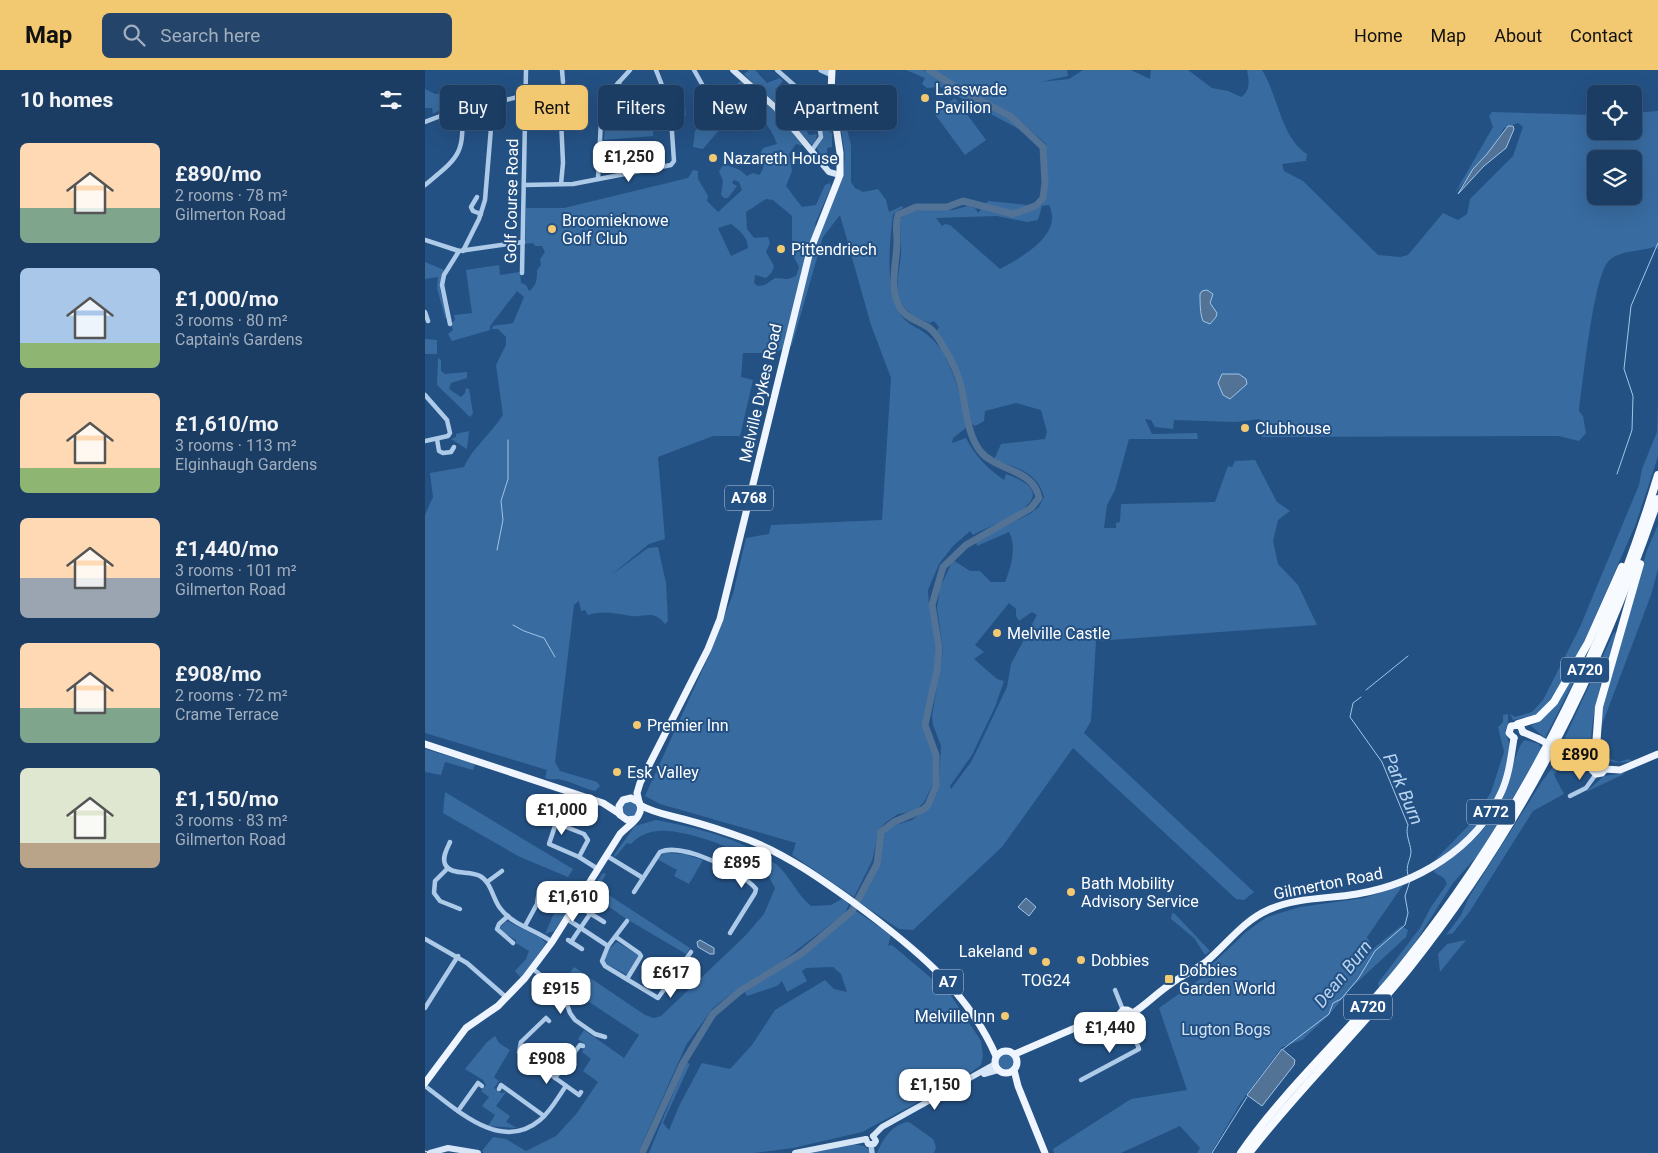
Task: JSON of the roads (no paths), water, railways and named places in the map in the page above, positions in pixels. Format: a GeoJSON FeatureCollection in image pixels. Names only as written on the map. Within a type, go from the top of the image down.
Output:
{"type":"FeatureCollection","features":[{"type":"Feature","properties":{"kind":"highway","name":"A720"},"geometry":{"type":"LineString","coordinates":[[1249,1153],[1293,1099],[1393,988],[1448,917],[1496,846],[1551,754],[1586,684],[1620,605],[1656,499],[1658,475]]}},
{"type":"Feature","properties":{"kind":"highway","name":"A720"},"geometry":{"type":"LineString","coordinates":[[1241,1153],[1285,1098],[1346,1033],[1427,935],[1501,826],[1544,752],[1583,674],[1656,499]]}},
{"type":"Feature","properties":{"kind":"highway"},"geometry":{"type":"LineString","coordinates":[[1518,724],[1537,718],[1549,708],[1573,670],[1656,499]]}},
{"type":"Feature","properties":{"kind":"highway"},"geometry":{"type":"LineString","coordinates":[[1602,760],[1596,748],[1599,707],[1656,499]]}},
{"type":"Feature","properties":{"kind":"main road"},"geometry":{"type":"LineString","coordinates":[[733,70],[776,108],[829,172],[840,175]]}},
{"type":"Feature","properties":{"kind":"main road","name":"A768"},"geometry":{"type":"LineString","coordinates":[[832,73],[831,92],[840,152],[840,175]]}},
{"type":"Feature","properties":{"kind":"main road","name":"Melville Dykes Road"},"geometry":{"type":"LineString","coordinates":[[640,803],[637,792],[640,783],[708,649],[720,619],[810,251],[840,175]]}},
{"type":"Feature","properties":{"kind":"main road"},"geometry":{"type":"LineString","coordinates":[[1518,724],[1523,728],[1523,732],[1592,765]]}},
{"type":"Feature","properties":{"kind":"main road","name":"A772"},"geometry":{"type":"LineString","coordinates":[[1514,738],[1509,733],[1509,728],[1518,724]]}},
{"type":"Feature","properties":{"kind":"main road"},"geometry":{"type":"LineString","coordinates":[[1514,738],[1521,736],[1523,732]]}},
{"type":"Feature","properties":{"kind":"main road","name":"Gilmerton Road"},"geometry":{"type":"LineString","coordinates":[[1133,1013],[1173,981],[1206,961],[1252,919],[1266,911],[1298,901],[1375,890],[1409,878],[1456,850],[1483,825],[1502,792],[1510,767],[1514,738]]}},
{"type":"Feature","properties":{"kind":"main road"},"geometry":{"type":"LineString","coordinates":[[425,744],[603,803],[627,820],[637,818]]}},
{"type":"Feature","properties":{"kind":"main road"},"geometry":{"type":"LineString","coordinates":[[1605,769],[1620,770],[1658,754]]}},
{"type":"Feature","properties":{"kind":"main road"},"geometry":{"type":"LineString","coordinates":[[1596,760],[1602,760],[1605,769],[1602,773],[1597,774],[1592,770],[1592,765],[1596,760]]}},
{"type":"Feature","properties":{"kind":"main road","name":"Melville Dykes Road"},"geometry":{"type":"LineString","coordinates":[[625,799],[640,783]]}},
{"type":"Feature","properties":{"kind":"main road"},"geometry":{"type":"LineString","coordinates":[[603,803],[625,799],[635,799],[640,803],[637,818],[620,834]]}},
{"type":"Feature","properties":{"kind":"main road"},"geometry":{"type":"LineString","coordinates":[[425,1085],[466,1028],[507,998],[552,942],[620,834],[623,825],[619,806],[625,799]]}},
{"type":"Feature","properties":{"kind":"main road","name":"A7"},"geometry":{"type":"LineString","coordinates":[[640,803],[657,813],[751,840],[807,870],[901,937],[932,965],[958,994],[987,1034],[1005,1051]]}},
{"type":"Feature","properties":{"kind":"main road","name":"A7"},"geometry":{"type":"LineString","coordinates":[[637,818],[657,813]]}},
{"type":"Feature","properties":{"kind":"main road"},"geometry":{"type":"LineString","coordinates":[[1123,1010],[1130,1010],[1133,1013],[1133,1021],[1129,1025],[1122,1024],[1119,1020],[1119,1013],[1123,1010]]}},
{"type":"Feature","properties":{"kind":"main road"},"geometry":{"type":"LineString","coordinates":[[1016,1057],[1082,1025],[1119,1020]]}},
{"type":"Feature","properties":{"kind":"main road","name":"A7"},"geometry":{"type":"LineString","coordinates":[[987,1034],[999,1066],[1018,1086]]}},
{"type":"Feature","properties":{"kind":"main road"},"geometry":{"type":"LineString","coordinates":[[999,1066],[1005,1051],[1016,1057]]}},
{"type":"Feature","properties":{"kind":"main road"},"geometry":{"type":"LineString","coordinates":[[795,1153],[866,1139],[869,1135],[873,1136],[888,1124],[999,1066],[1014,1070],[1016,1057]]}},
{"type":"Feature","properties":{"kind":"main road","name":"A7"},"geometry":{"type":"LineString","coordinates":[[1014,1070],[1018,1086],[1045,1153]]}},
{"type":"Feature","properties":{"kind":"main road"},"geometry":{"type":"LineString","coordinates":[[866,1139],[868,1144],[871,1145],[876,1141],[873,1136]]}},
{"type":"Feature","properties":{"kind":"main road"},"geometry":{"type":"LineString","coordinates":[[432,1152],[448,1148],[478,1153]]}},
{"type":"Feature","properties":{"kind":"street","name":"Golf Course Road"},"geometry":{"type":"LineString","coordinates":[[525,85],[526,70]]}},
{"type":"Feature","properties":{"kind":"street"},"geometry":{"type":"LineString","coordinates":[[562,70],[563,82]]}},
{"type":"Feature","properties":{"kind":"street"},"geometry":{"type":"LineString","coordinates":[[598,179],[601,104],[605,95],[630,70]]}},
{"type":"Feature","properties":{"kind":"street"},"geometry":{"type":"LineString","coordinates":[[656,70],[662,85]]}},
{"type":"Feature","properties":{"kind":"street"},"geometry":{"type":"LineString","coordinates":[[694,70],[702,85]]}},
{"type":"Feature","properties":{"kind":"street"},"geometry":{"type":"LineString","coordinates":[[777,70],[795,86],[806,110],[819,125],[821,137],[812,150]]}},
{"type":"Feature","properties":{"kind":"street"},"geometry":{"type":"LineString","coordinates":[[821,70],[832,73]]}},
{"type":"Feature","properties":{"kind":"street"},"geometry":{"type":"LineString","coordinates":[[425,122],[440,117]]}},
{"type":"Feature","properties":{"kind":"street"},"geometry":{"type":"LineString","coordinates":[[425,185],[453,161],[461,150],[461,130]]}},
{"type":"Feature","properties":{"kind":"street"},"geometry":{"type":"LineString","coordinates":[[450,324],[442,285],[444,275],[461,251],[481,214],[485,200],[491,130]]}},
{"type":"Feature","properties":{"kind":"street","name":"Golf Course Road"},"geometry":{"type":"LineString","coordinates":[[522,273],[525,130]]}},
{"type":"Feature","properties":{"kind":"street"},"geometry":{"type":"LineString","coordinates":[[561,184],[562,130]]}},
{"type":"Feature","properties":{"kind":"street"},"geometry":{"type":"LineString","coordinates":[[524,185],[561,184],[598,179],[673,164],[672,130]]}},
{"type":"Feature","properties":{"kind":"street"},"geometry":{"type":"LineString","coordinates":[[635,146],[638,171]]}},
{"type":"Feature","properties":{"kind":"street"},"geometry":{"type":"LineString","coordinates":[[477,197],[471,206],[473,211],[481,214]]}},
{"type":"Feature","properties":{"kind":"street"},"geometry":{"type":"LineString","coordinates":[[425,240],[461,251],[523,242]]}},
{"type":"Feature","properties":{"kind":"street"},"geometry":{"type":"LineString","coordinates":[[425,312],[429,321]]}},
{"type":"Feature","properties":{"kind":"street"},"geometry":{"type":"LineString","coordinates":[[425,398],[448,422],[450,435],[425,441]]}},
{"type":"Feature","properties":{"kind":"street"},"geometry":{"type":"LineString","coordinates":[[437,439],[439,451],[443,454],[451,452],[454,448]]}},
{"type":"Feature","properties":{"kind":"street"},"geometry":{"type":"LineString","coordinates":[[1570,796],[1586,788],[1597,774]]}},
{"type":"Feature","properties":{"kind":"street"},"geometry":{"type":"LineString","coordinates":[[579,857],[588,840],[584,834],[556,823],[549,844],[579,857],[598,869]]}},
{"type":"Feature","properties":{"kind":"street"},"geometry":{"type":"LineString","coordinates":[[450,842],[444,857],[444,862],[448,868],[455,871],[473,872],[487,882],[498,906],[508,916],[552,942]]}},
{"type":"Feature","properties":{"kind":"street"},"geometry":{"type":"LineString","coordinates":[[634,892],[657,854],[668,850],[685,852],[705,858],[743,877],[756,891],[730,933]]}},
{"type":"Feature","properties":{"kind":"street"},"geometry":{"type":"LineString","coordinates":[[607,856],[643,878]]}},
{"type":"Feature","properties":{"kind":"street"},"geometry":{"type":"LineString","coordinates":[[448,868],[435,881],[434,893],[440,901],[460,909]]}},
{"type":"Feature","properties":{"kind":"street"},"geometry":{"type":"LineString","coordinates":[[487,882],[502,871]]}},
{"type":"Feature","properties":{"kind":"street"},"geometry":{"type":"LineString","coordinates":[[525,926],[537,904],[539,890]]}},
{"type":"Feature","properties":{"kind":"street"},"geometry":{"type":"LineString","coordinates":[[585,910],[604,922]]}},
{"type":"Feature","properties":{"kind":"street"},"geometry":{"type":"LineString","coordinates":[[582,949],[570,941],[590,914]]}},
{"type":"Feature","properties":{"kind":"street"},"geometry":{"type":"LineString","coordinates":[[508,916],[499,924],[497,930],[513,943]]}},
{"type":"Feature","properties":{"kind":"street"},"geometry":{"type":"LineString","coordinates":[[567,918],[608,946]]}},
{"type":"Feature","properties":{"kind":"street"},"geometry":{"type":"LineString","coordinates":[[627,921],[608,946],[603,964],[658,998],[690,959],[691,952]]}},
{"type":"Feature","properties":{"kind":"street"},"geometry":{"type":"LineString","coordinates":[[616,937],[639,952],[641,956],[627,980]]}},
{"type":"Feature","properties":{"kind":"street"},"geometry":{"type":"LineString","coordinates":[[425,939],[459,956],[478,970],[507,998]]}},
{"type":"Feature","properties":{"kind":"street"},"geometry":{"type":"LineString","coordinates":[[425,1008],[459,956]]}},
{"type":"Feature","properties":{"kind":"street"},"geometry":{"type":"LineString","coordinates":[[533,968],[563,993],[570,1013],[575,1020],[595,1034],[605,1037]]}},
{"type":"Feature","properties":{"kind":"street"},"geometry":{"type":"LineString","coordinates":[[1115,990],[1123,1010]]}},
{"type":"Feature","properties":{"kind":"street"},"geometry":{"type":"LineString","coordinates":[[549,1021],[546,1018],[521,1042],[519,1049],[521,1055],[579,1095],[581,1092]]}},
{"type":"Feature","properties":{"kind":"street"},"geometry":{"type":"LineString","coordinates":[[1081,1080],[1139,1049],[1129,1025]]}},
{"type":"Feature","properties":{"kind":"street"},"geometry":{"type":"LineString","coordinates":[[555,1078],[580,1044],[583,1046]]}},
{"type":"Feature","properties":{"kind":"street"},"geometry":{"type":"LineString","coordinates":[[458,1111],[478,1083],[482,1086]]}},
{"type":"Feature","properties":{"kind":"street"},"geometry":{"type":"LineString","coordinates":[[425,1085],[458,1111],[485,1128],[504,1133],[524,1130],[545,1116],[566,1086]]}},
{"type":"Feature","properties":{"kind":"street"},"geometry":{"type":"LineString","coordinates":[[499,1089],[501,1085],[545,1116]]}},
{"type":"Feature","properties":{"kind":"street"},"geometry":{"type":"LineString","coordinates":[[871,1145],[872,1153]]}},
{"type":"Feature","properties":{"kind":"waterway"},"geometry":{"type":"LineString","coordinates":[[642,1153],[683,1063],[713,1014],[740,991],[802,953],[852,911],[877,864],[881,832],[894,822],[924,809],[928,805],[936,786],[936,755],[925,725],[937,670],[939,648],[932,605],[943,567],[966,545],[1031,508],[1039,498],[1036,488],[1030,481],[988,458],[976,445],[970,429],[960,381],[952,362],[933,331],[906,315],[900,307],[895,294],[894,279],[898,215],[916,207],[947,207],[963,201],[1013,214],[1036,206],[1043,198],[1045,183],[1043,147],[1010,116],[959,89],[929,70]]}},
{"type":"Feature","properties":{"kind":"waterway","name":"Park Burn"},"geometry":{"type":"LineString","coordinates":[[1617,474],[1632,430],[1633,396],[1624,369],[1631,306],[1658,243]]}},
{"type":"Feature","properties":{"kind":"waterway"},"geometry":{"type":"LineString","coordinates":[[497,550],[503,520],[501,501],[508,479],[508,440]]}},
{"type":"Feature","properties":{"kind":"waterway"},"geometry":{"type":"LineString","coordinates":[[513,625],[544,638],[555,657]]}},
{"type":"Feature","properties":{"kind":"waterway","name":"Park Burn"},"geometry":{"type":"LineString","coordinates":[[1366,690],[1408,656]]}},
{"type":"Feature","properties":{"kind":"waterway","name":"Park Burn"},"geometry":{"type":"LineString","coordinates":[[1361,697],[1353,703],[1350,717],[1382,762],[1408,825],[1407,835],[1411,851],[1407,868],[1408,875]]}},
{"type":"Feature","properties":{"kind":"waterway","name":"Dean Burn"},"geometry":{"type":"LineString","coordinates":[[1283,1049],[1329,1014],[1333,1003],[1341,999],[1358,979],[1375,951],[1405,925],[1408,913],[1405,896],[1410,881]]}},
{"type":"Feature","properties":{"kind":"waterway","name":"Dean Burn"},"geometry":{"type":"LineString","coordinates":[[1212,1153],[1247,1097]]}},
{"type":"Feature","properties":{"kind":"place","name":"Lasswade Pavilion"},"geometry":{"type":"Point","coordinates":[925,98]}},
{"type":"Feature","properties":{"kind":"place","name":"Nazareth House"},"geometry":{"type":"Point","coordinates":[713,158]}},
{"type":"Feature","properties":{"kind":"place","name":"Broomieknowe Golf Club"},"geometry":{"type":"Point","coordinates":[552,229]}},
{"type":"Feature","properties":{"kind":"place","name":"Pittendriech"},"geometry":{"type":"Point","coordinates":[781,249]}},
{"type":"Feature","properties":{"kind":"place","name":"Clubhouse"},"geometry":{"type":"Point","coordinates":[1245,428]}},
{"type":"Feature","properties":{"kind":"place","name":"Melville Castle"},"geometry":{"type":"Point","coordinates":[997,633]}},
{"type":"Feature","properties":{"kind":"place","name":"Premier Inn"},"geometry":{"type":"Point","coordinates":[637,725]}},
{"type":"Feature","properties":{"kind":"place","name":"Esk Valley"},"geometry":{"type":"Point","coordinates":[617,772]}},
{"type":"Feature","properties":{"kind":"place","name":"Bath Mobility Advisory Service"},"geometry":{"type":"Point","coordinates":[1071,892]}},
{"type":"Feature","properties":{"kind":"place","name":"Lakeland"},"geometry":{"type":"Point","coordinates":[1033,951]}},
{"type":"Feature","properties":{"kind":"place","name":"Dobbies"},"geometry":{"type":"Point","coordinates":[1081,960]}},
{"type":"Feature","properties":{"kind":"place","name":"TOG24"},"geometry":{"type":"Point","coordinates":[1046,962]}},
{"type":"Feature","properties":{"kind":"place","name":"Dobbies Garden World"},"geometry":{"type":"Point","coordinates":[1169,979]}},
{"type":"Feature","properties":{"kind":"place","name":"Melville Inn"},"geometry":{"type":"Point","coordinates":[1005,1016]}},
{"type":"Feature","properties":{"kind":"park label","name":"Lugton Bogs"},"geometry":{"type":"Point","coordinates":[1226,1029]}}]}
